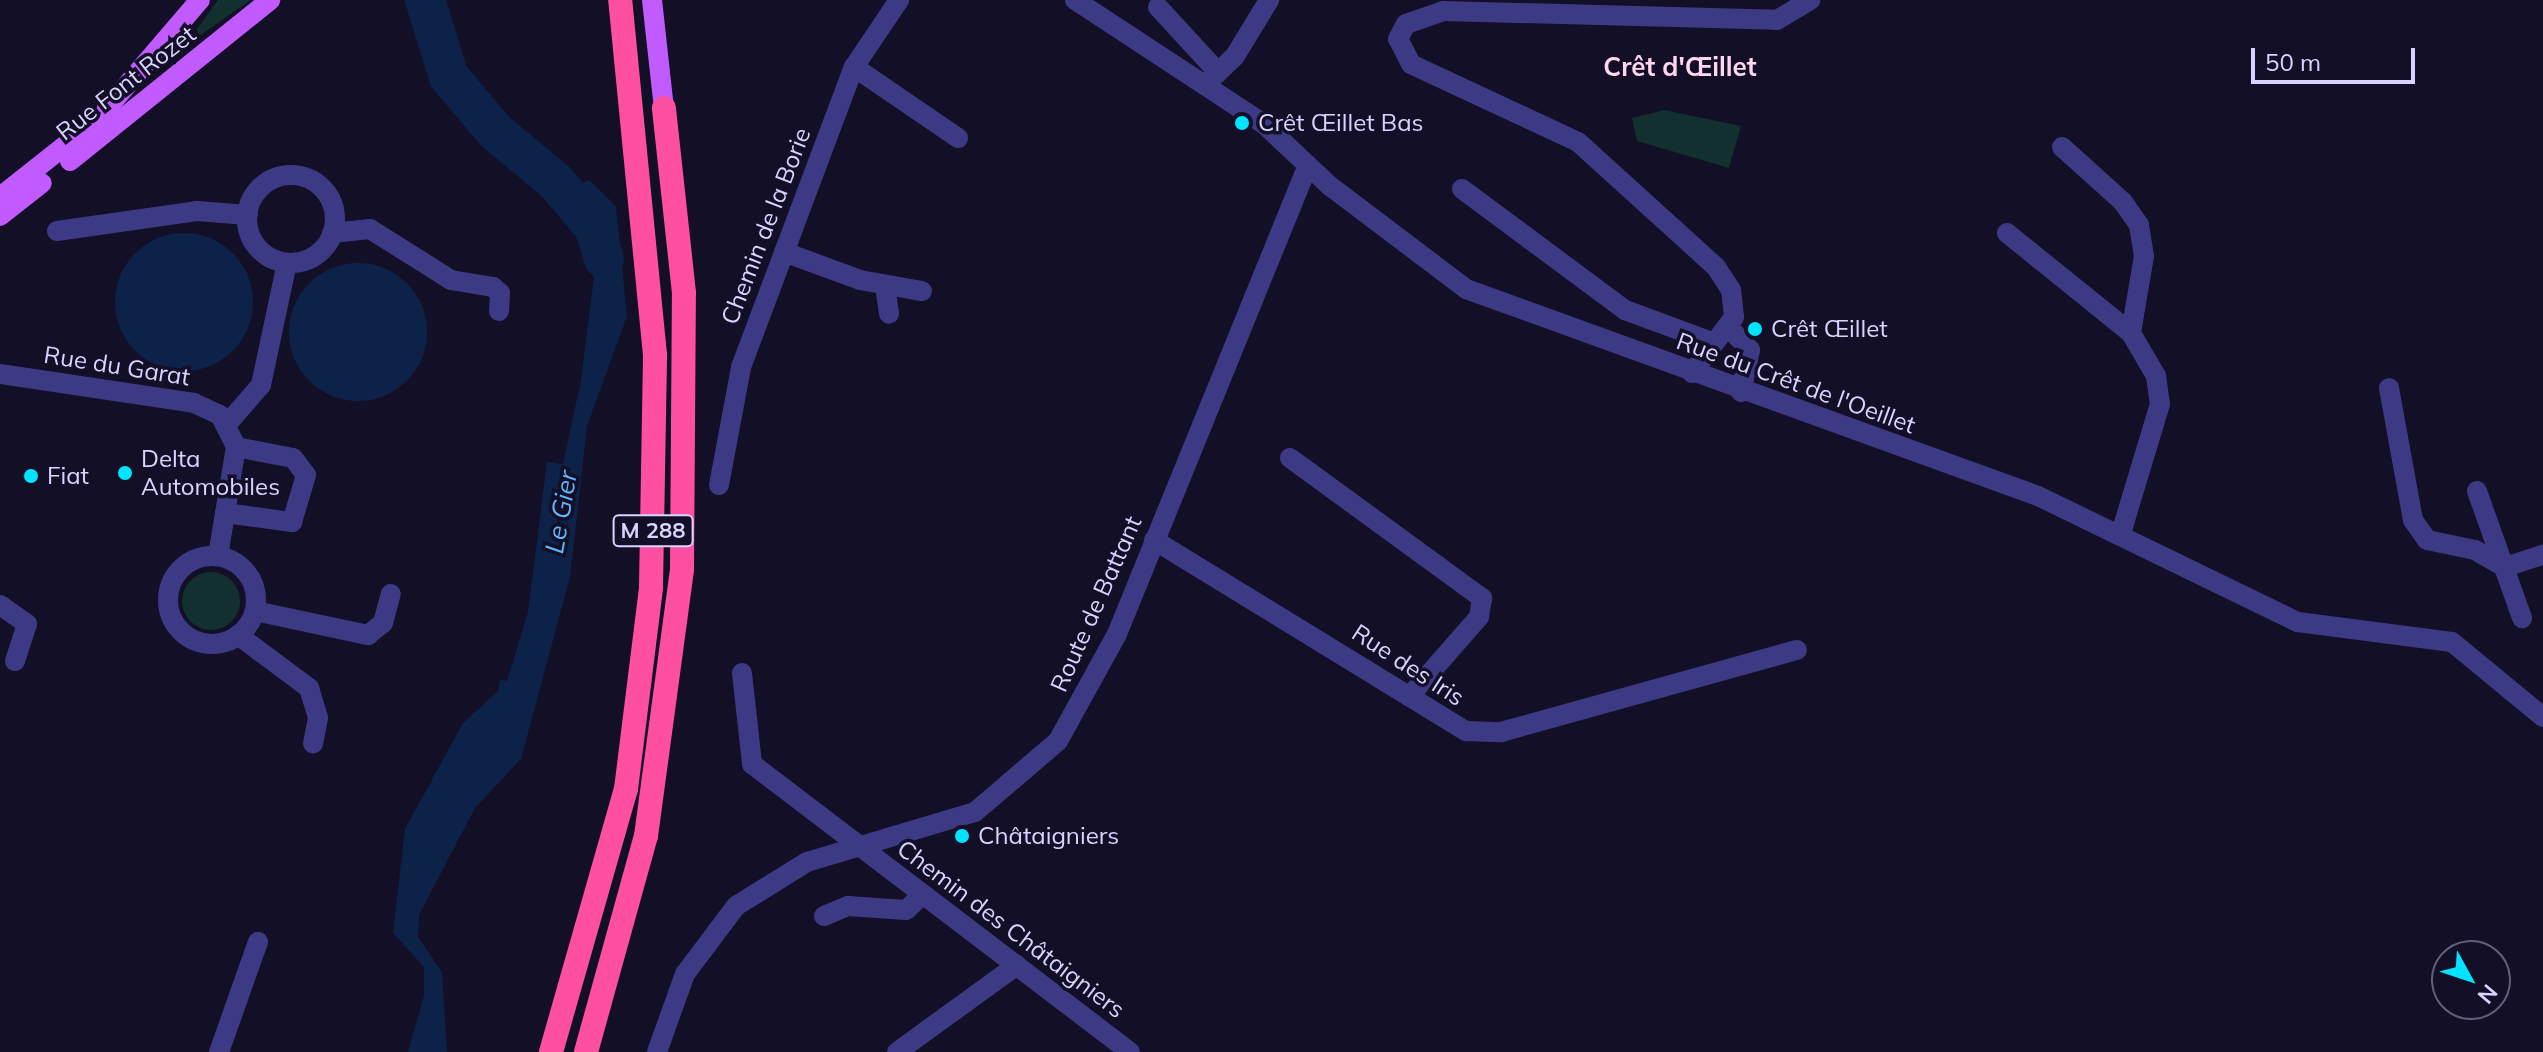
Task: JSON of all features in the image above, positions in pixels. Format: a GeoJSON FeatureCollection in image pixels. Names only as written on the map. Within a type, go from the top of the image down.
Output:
{"type":"FeatureCollection","features":[{"type":"Feature","properties":{"kind":"highway","name":"M 288"},"geometry":{"type":"LineString","coordinates":[[551,1052],[626,789],[651,587],[655,355],[620,0]]}},
{"type":"Feature","properties":{"kind":"highway","name":"M 288"},"geometry":{"type":"LineString","coordinates":[[586,1052],[646,836],[682,569],[684,293],[664,108]]}},
{"type":"Feature","properties":{"kind":"main road"},"geometry":{"type":"LineString","coordinates":[[0,197],[64,151],[172,39],[200,0]]}},
{"type":"Feature","properties":{"kind":"main road","name":"Rue Font Rozet"},"geometry":{"type":"LineString","coordinates":[[0,216],[270,0]]}},
{"type":"Feature","properties":{"kind":"main road","name":"M 288"},"geometry":{"type":"LineString","coordinates":[[652,0],[664,108]]}},
{"type":"Feature","properties":{"kind":"main road"},"geometry":{"type":"LineString","coordinates":[[172,39],[195,50],[234,28]]}},
{"type":"Feature","properties":{"kind":"main road"},"geometry":{"type":"LineString","coordinates":[[51,175],[64,151]]}},
{"type":"Feature","properties":{"kind":"street","name":"Chemin de la Borie"},"geometry":{"type":"LineString","coordinates":[[719,485],[734,389],[784,252],[854,67],[899,0]]}},
{"type":"Feature","properties":{"kind":"street","name":"Rue du Crêt de l'Oeillet"},"geometry":{"type":"LineString","coordinates":[[1075,0],[1211,77],[1308,165],[1466,289],[1741,392],[2038,496],[2121,533],[2298,622],[2452,642],[2543,717]]}},
{"type":"Feature","properties":{"kind":"street"},"geometry":{"type":"LineString","coordinates":[[1158,7],[1211,77],[1235,56],[1269,0]]}},
{"type":"Feature","properties":{"kind":"street"},"geometry":{"type":"LineString","coordinates":[[1692,373],[1714,343],[1730,329],[1735,303],[1725,277],[1578,142],[1411,64],[1398,39],[1406,24],[1443,11],[1777,20],[1810,0]]}},
{"type":"Feature","properties":{"kind":"street"},"geometry":{"type":"LineString","coordinates":[[854,67],[958,138]]}},
{"type":"Feature","properties":{"kind":"street"},"geometry":{"type":"LineString","coordinates":[[2062,147],[2123,202],[2139,225],[2142,287],[2131,333]]}},
{"type":"Feature","properties":{"kind":"street","name":"Route de Battant"},"geometry":{"type":"LineString","coordinates":[[657,1052],[685,974],[736,906],[807,862],[975,812],[1058,741],[1117,634],[1308,165]]}},
{"type":"Feature","properties":{"kind":"street"},"geometry":{"type":"LineString","coordinates":[[304,177],[327,193],[332,233],[315,255],[287,263],[260,250],[248,215],[264,184],[304,177]]}},
{"type":"Feature","properties":{"kind":"street"},"geometry":{"type":"LineString","coordinates":[[1462,189],[1625,310],[1714,343]]}},
{"type":"Feature","properties":{"kind":"street"},"geometry":{"type":"LineString","coordinates":[[57,231],[197,211],[248,215]]}},
{"type":"Feature","properties":{"kind":"street"},"geometry":{"type":"LineString","coordinates":[[332,233],[370,229],[451,280],[493,287],[499,311]]}},
{"type":"Feature","properties":{"kind":"street"},"geometry":{"type":"LineString","coordinates":[[2007,233],[2131,333],[2161,391],[2121,533]]}},
{"type":"Feature","properties":{"kind":"street"},"geometry":{"type":"LineString","coordinates":[[784,252],[885,285],[922,291]]}},
{"type":"Feature","properties":{"kind":"street"},"geometry":{"type":"LineString","coordinates":[[218,556],[236,447],[228,423],[261,385],[287,263]]}},
{"type":"Feature","properties":{"kind":"street"},"geometry":{"type":"LineString","coordinates":[[885,285],[889,314]]}},
{"type":"Feature","properties":{"kind":"street"},"geometry":{"type":"LineString","coordinates":[[1730,329],[1750,350],[1741,392]]}},
{"type":"Feature","properties":{"kind":"street","name":"Rue du Garat"},"geometry":{"type":"LineString","coordinates":[[0,374],[194,403],[228,423]]}},
{"type":"Feature","properties":{"kind":"street"},"geometry":{"type":"LineString","coordinates":[[2389,388],[2420,531],[2505,567],[2543,555]]}},
{"type":"Feature","properties":{"kind":"street"},"geometry":{"type":"LineString","coordinates":[[225,513],[292,522],[306,475],[293,458],[236,447]]}},
{"type":"Feature","properties":{"kind":"street"},"geometry":{"type":"LineString","coordinates":[[1290,458],[1482,598],[1479,617],[1409,697]]}},
{"type":"Feature","properties":{"kind":"street"},"geometry":{"type":"LineString","coordinates":[[2477,491],[2522,618]]}},
{"type":"Feature","properties":{"kind":"street","name":"Rue des Iris"},"geometry":{"type":"LineString","coordinates":[[1154,540],[1466,731],[1501,732],[1797,650]]}},
{"type":"Feature","properties":{"kind":"street"},"geometry":{"type":"LineString","coordinates":[[238,635],[255,611],[244,569],[218,556],[179,570],[170,610],[196,641],[238,635],[309,688],[318,718],[313,744]]}},
{"type":"Feature","properties":{"kind":"street"},"geometry":{"type":"LineString","coordinates":[[255,611],[368,635],[383,623],[391,594]]}},
{"type":"Feature","properties":{"kind":"street"},"geometry":{"type":"LineString","coordinates":[[0,605],[27,624],[15,661]]}},
{"type":"Feature","properties":{"kind":"street","name":"Chemin des Châtaigniers"},"geometry":{"type":"LineString","coordinates":[[742,673],[752,764],[1130,1052]]}},
{"type":"Feature","properties":{"kind":"street"},"geometry":{"type":"LineString","coordinates":[[824,916],[848,906],[906,910],[923,894]]}},
{"type":"Feature","properties":{"kind":"street"},"geometry":{"type":"LineString","coordinates":[[219,1052],[258,942]]}},
{"type":"Feature","properties":{"kind":"street"},"geometry":{"type":"LineString","coordinates":[[897,1052],[1017,965]]}},
{"type":"Feature","properties":{"kind":"green space"},"geometry":{"type":"Polygon","coordinates":[[[218,0],[251,0],[199,36],[197,29],[218,0]]]}},
{"type":"Feature","properties":{"kind":"green space"},"geometry":{"type":"Polygon","coordinates":[[[1664,110],[1741,126],[1729,168],[1637,141],[1632,118],[1664,110]]]}},
{"type":"Feature","properties":{"kind":"green space"},"geometry":{"type":"Polygon","coordinates":[[[211,572],[232,580],[240,601],[232,622],[211,630],[190,622],[182,601],[190,580],[211,572]]]}},
{"type":"Feature","properties":{"kind":"water"},"geometry":{"type":"Polygon","coordinates":[[[589,180],[616,206],[627,316],[587,426],[570,577],[521,759],[475,808],[419,915],[418,937],[442,972],[447,1052],[408,1052],[424,995],[424,967],[393,933],[405,829],[463,723],[498,691],[500,679],[507,681],[528,612],[547,462],[563,464],[581,380],[596,261],[568,189],[589,180]]]}},
{"type":"Feature","properties":{"kind":"water"},"geometry":{"type":"Polygon","coordinates":[[[184,233],[211,238],[233,253],[248,275],[253,302],[248,329],[233,351],[211,366],[184,371],[157,366],[135,351],[120,329],[115,302],[120,275],[135,253],[157,238],[184,233]]]}},
{"type":"Feature","properties":{"kind":"water"},"geometry":{"type":"Polygon","coordinates":[[[358,263],[384,268],[407,283],[422,306],[427,332],[422,358],[407,381],[384,396],[358,401],[332,396],[309,381],[294,358],[289,332],[294,306],[309,283],[332,268],[358,263]]]}},
{"type":"Feature","properties":{"kind":"waterway","name":"Le Gier"},"geometry":{"type":"LineString","coordinates":[[425,0],[449,77],[496,132],[556,182],[595,228],[604,259]]}},
{"type":"Feature","properties":{"kind":"place","name":"Crêt Œillet Bas"},"geometry":{"type":"Point","coordinates":[1242,123]}},
{"type":"Feature","properties":{"kind":"place","name":"Crêt Œillet"},"geometry":{"type":"Point","coordinates":[1755,329]}},
{"type":"Feature","properties":{"kind":"place","name":"Delta Automobiles"},"geometry":{"type":"Point","coordinates":[125,473]}},
{"type":"Feature","properties":{"kind":"place","name":"Fiat"},"geometry":{"type":"Point","coordinates":[31,476]}},
{"type":"Feature","properties":{"kind":"place","name":"Châtaigniers"},"geometry":{"type":"Point","coordinates":[962,836]}},
{"type":"Feature","properties":{"kind":"district","name":"Crêt d'Œillet"},"geometry":{"type":"Point","coordinates":[1680,67]}}]}
